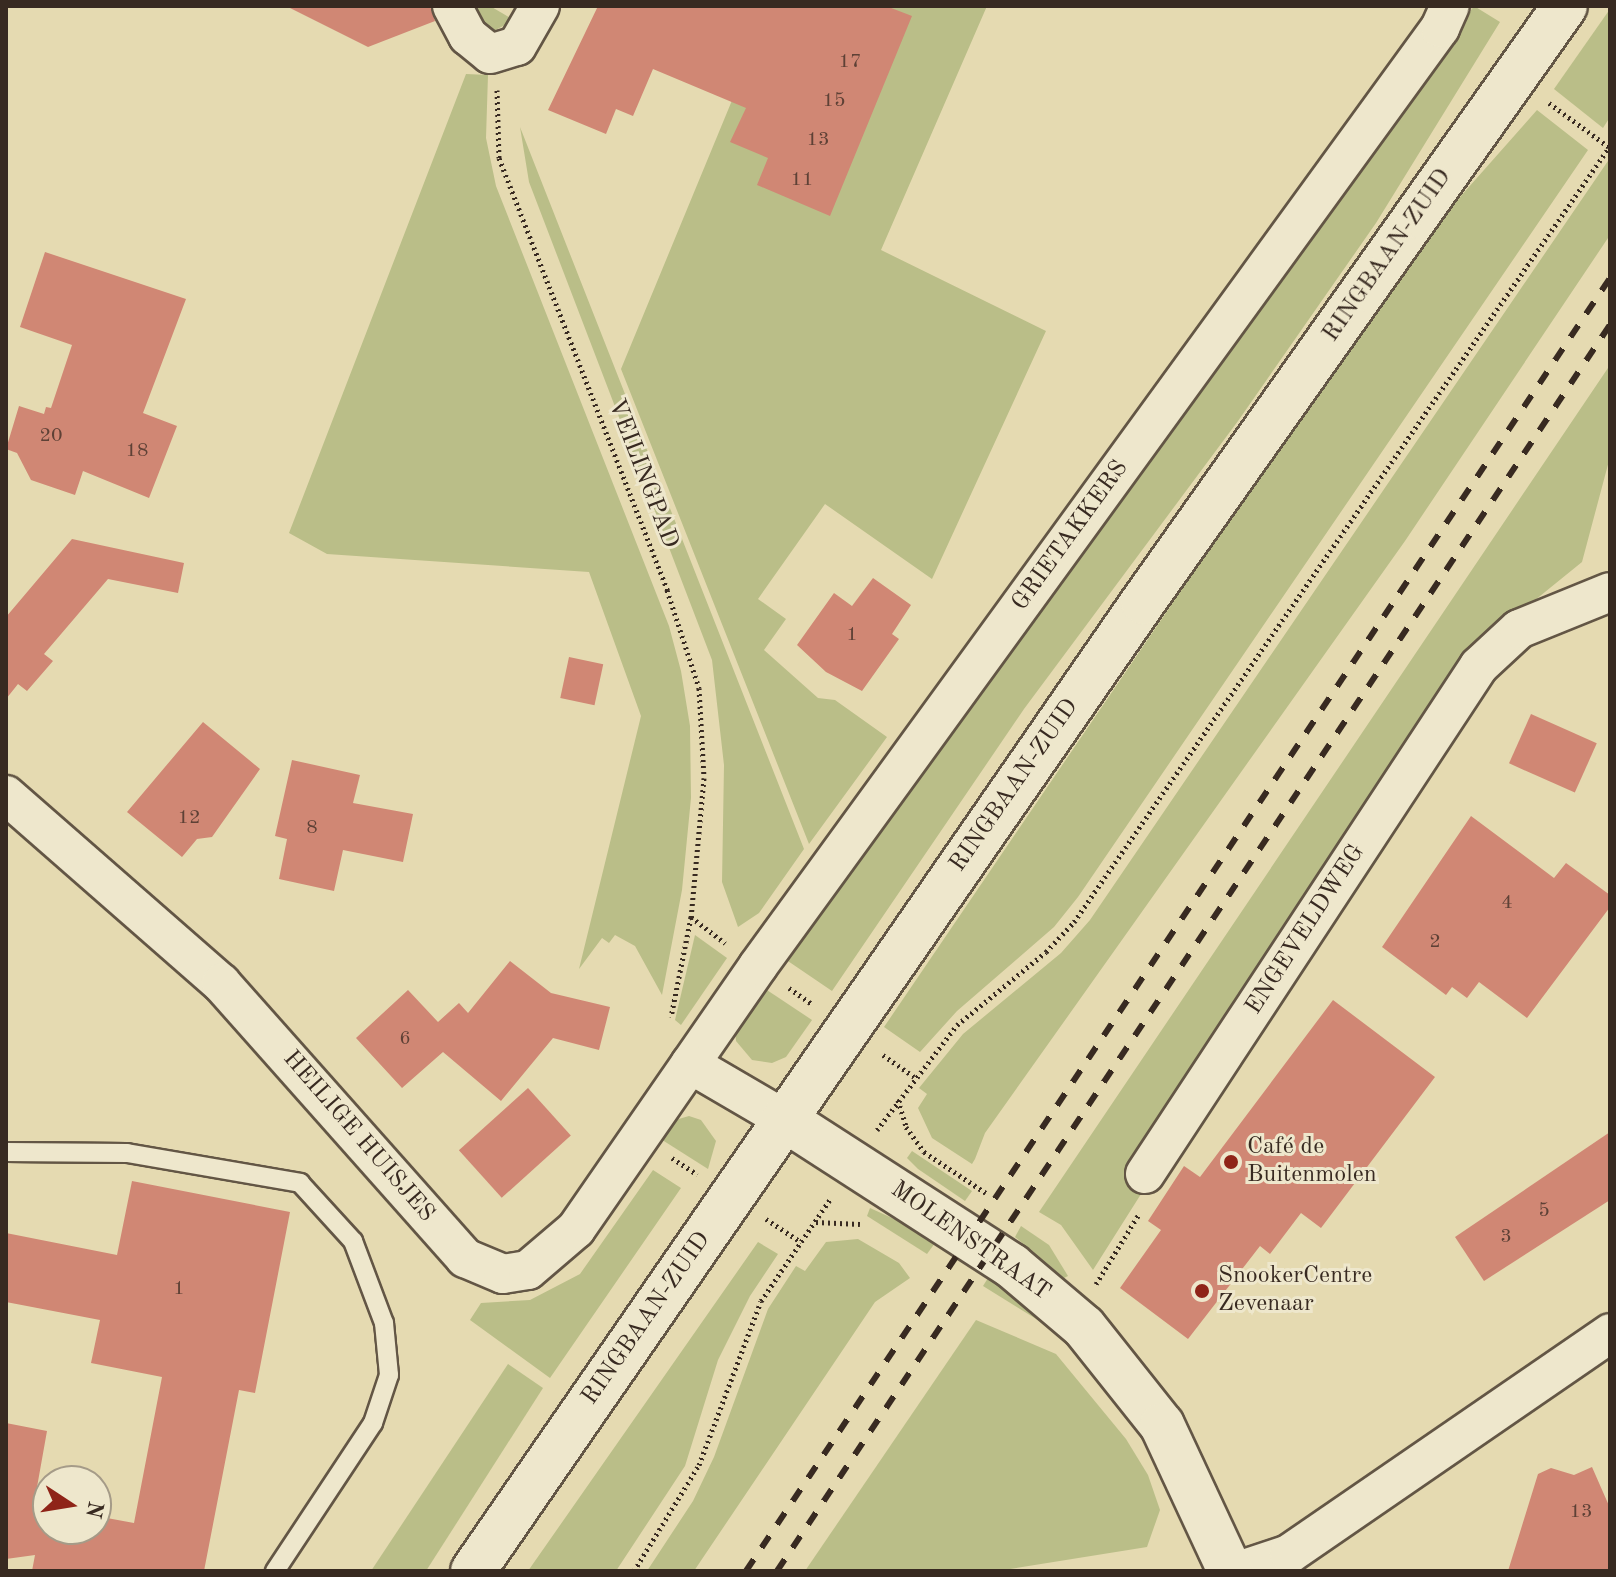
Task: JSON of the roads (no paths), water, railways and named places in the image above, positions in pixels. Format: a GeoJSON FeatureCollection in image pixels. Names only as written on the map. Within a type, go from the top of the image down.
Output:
{"type":"FeatureCollection","features":[{"type":"Feature","properties":{"kind":"street"},"geometry":{"type":"LineString","coordinates":[[452,6],[468,36],[490,54],[517,46],[540,6]]}},
{"type":"Feature","properties":{"kind":"street","name":"GRIETAKKERS"},"geometry":{"type":"LineString","coordinates":[[690,1064],[1440,28],[1450,6]]}},
{"type":"Feature","properties":{"kind":"street","name":"RINGBAAN-ZUID"},"geometry":{"type":"LineString","coordinates":[[473,1571],[784,1119],[1565,6]]}},
{"type":"Feature","properties":{"kind":"street","name":"ENGEVELDWEG"},"geometry":{"type":"LineString","coordinates":[[1145,1174],[1479,666],[1519,629],[1610,592]]}},
{"type":"Feature","properties":{"kind":"street","name":"HEILIGE HUISJES"},"geometry":{"type":"LineString","coordinates":[[6,795],[221,983],[443,1235],[484,1270],[503,1274],[528,1270],[556,1251],[576,1229],[690,1064]]}},
{"type":"Feature","properties":{"kind":"street","name":"MOLENSTRAAT"},"geometry":{"type":"LineString","coordinates":[[690,1064],[784,1119],[1012,1266],[1084,1327],[1162,1425],[1230,1571]]}},
{"type":"Feature","properties":{"kind":"street"},"geometry":{"type":"LineString","coordinates":[[1238,1571],[1289,1554],[1610,1333]]}},
{"type":"Feature","properties":{"kind":"lane"},"geometry":{"type":"LineString","coordinates":[[6,1152],[127,1153],[300,1183],[353,1241],[384,1323],[389,1375],[373,1423],[275,1571]]}},
{"type":"Feature","properties":{"kind":"railway"},"geometry":{"type":"LineString","coordinates":[[746,1571],[1610,278]]}},
{"type":"Feature","properties":{"kind":"railway"},"geometry":{"type":"LineString","coordinates":[[777,1571],[1610,325]]}},
{"type":"Feature","properties":{"kind":"place","name":"Café de Buitenmolen"},"geometry":{"type":"Point","coordinates":[1231,1162]}},
{"type":"Feature","properties":{"kind":"place","name":"SnookerCentre Zevenaar"},"geometry":{"type":"Point","coordinates":[1202,1291]}}]}
